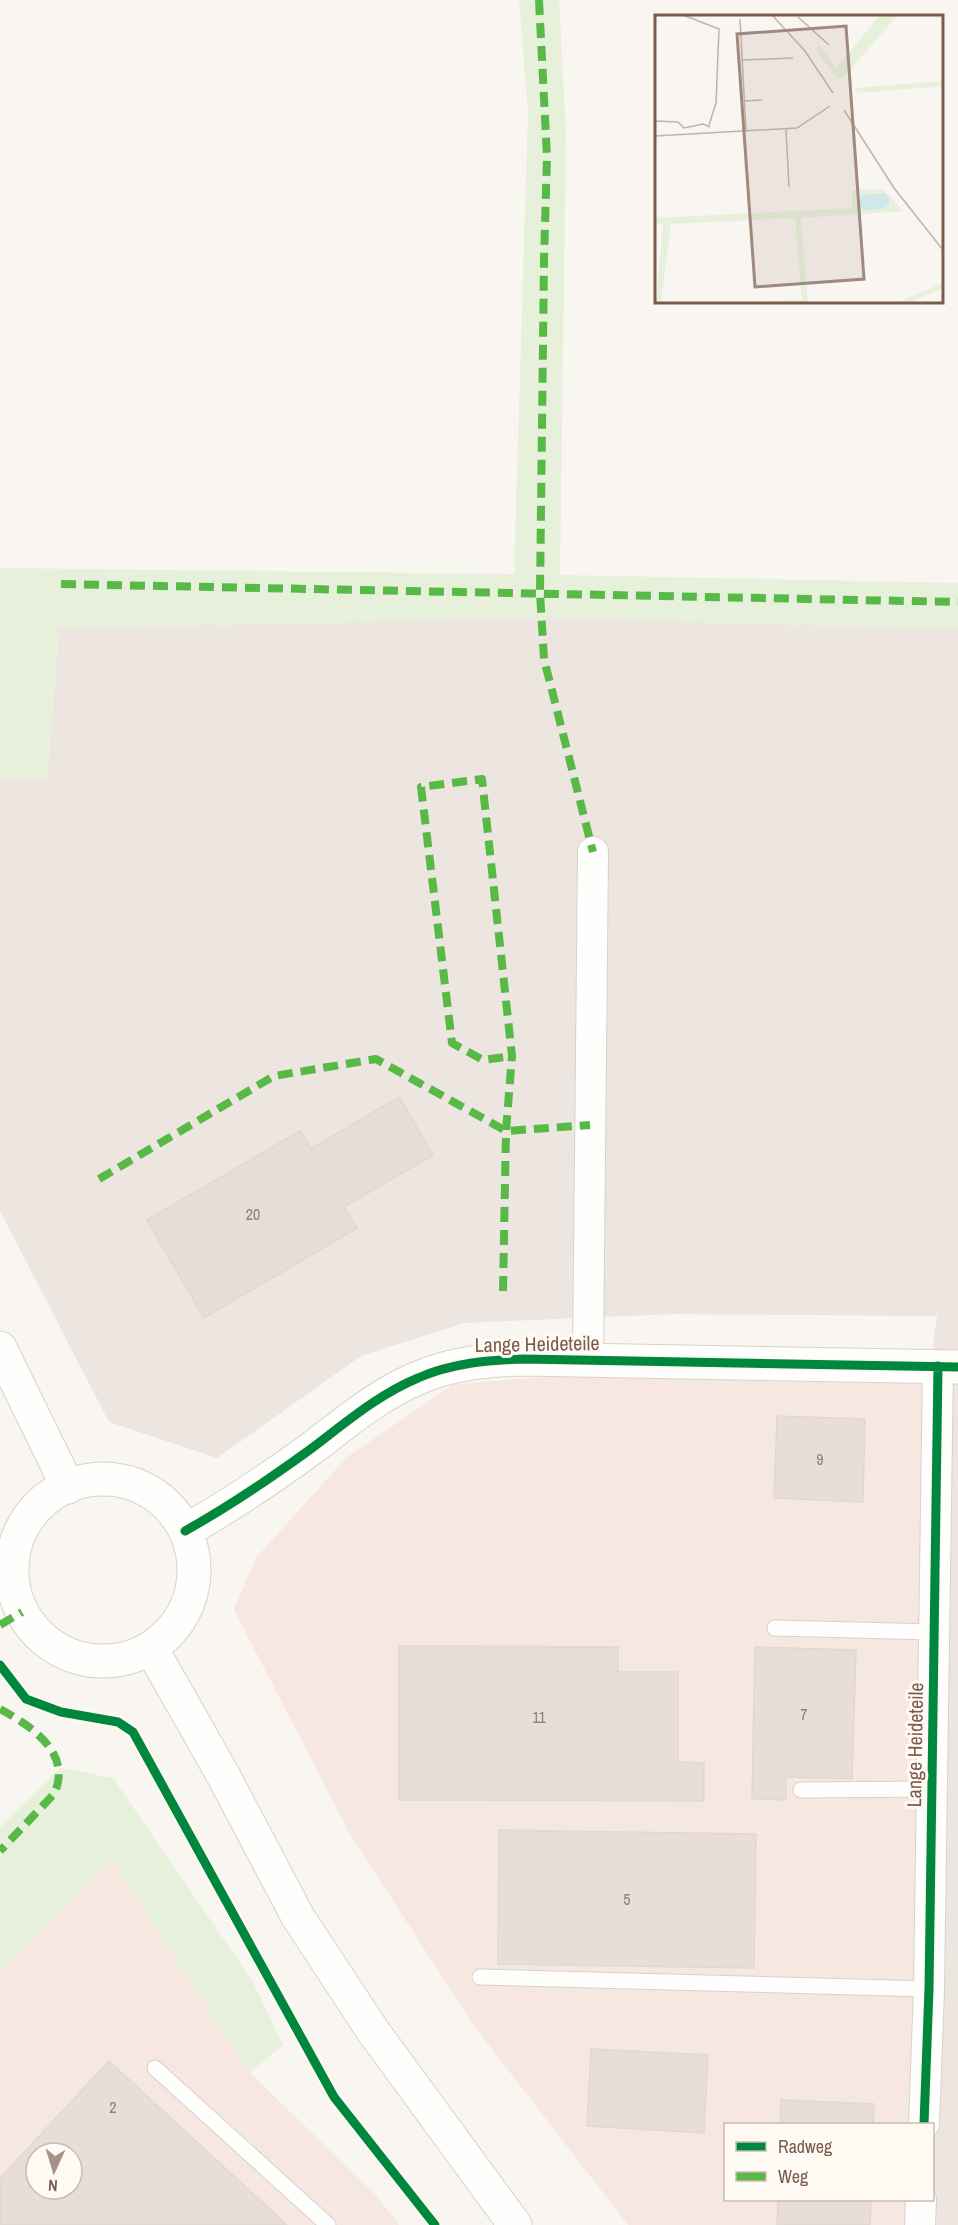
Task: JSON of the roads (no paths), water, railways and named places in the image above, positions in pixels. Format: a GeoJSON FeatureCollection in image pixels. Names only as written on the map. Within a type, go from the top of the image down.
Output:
{"type":"FeatureCollection","features":[{"type":"Feature","properties":{"kind":"main road"},"geometry":{"type":"LineString","coordinates":[[0,1348],[68,1487]]}},
{"type":"Feature","properties":{"kind":"main road","name":"Lange Heideteile"},"geometry":{"type":"LineString","coordinates":[[185,1532],[272,1477],[387,1392],[420,1377],[454,1366],[489,1360],[588,1360],[948,1366]]}},
{"type":"Feature","properties":{"kind":"main road"},"geometry":{"type":"LineString","coordinates":[[87,1481],[127,1482],[161,1500],[175,1514],[185,1532],[192,1549],[195,1568],[188,1605],[166,1636],[151,1648],[132,1657],[111,1661],[89,1660],[69,1654],[50,1644],[34,1630],[22,1612],[12,1576],[13,1558],[18,1539],[26,1522],[38,1508],[52,1496],[68,1487],[87,1481]]}},
{"type":"Feature","properties":{"kind":"main road"},"geometry":{"type":"LineString","coordinates":[[151,1648],[223,1774],[298,1917],[373,2031],[514,2225]]}},
{"type":"Feature","properties":{"kind":"street","name":"Lange Heideteile"},"geometry":{"type":"LineString","coordinates":[[588,1360],[592,852]]}},
{"type":"Feature","properties":{"kind":"street","name":"Lange Heideteile"},"geometry":{"type":"LineString","coordinates":[[924,2123],[929,1989],[934,1632],[948,1366]]}},
{"type":"Feature","properties":{"kind":"street"},"geometry":{"type":"LineString","coordinates":[[920,2225],[921,2201]]}},
{"type":"Feature","properties":{"kind":"lane"},"geometry":{"type":"LineString","coordinates":[[775,1628],[934,1632]]}},
{"type":"Feature","properties":{"kind":"lane"},"geometry":{"type":"LineString","coordinates":[[801,1790],[932,1789]]}},
{"type":"Feature","properties":{"kind":"lane"},"geometry":{"type":"LineString","coordinates":[[480,1977],[929,1989]]}},
{"type":"Feature","properties":{"kind":"lane"},"geometry":{"type":"LineString","coordinates":[[155,2068],[328,2225]]}}]}
